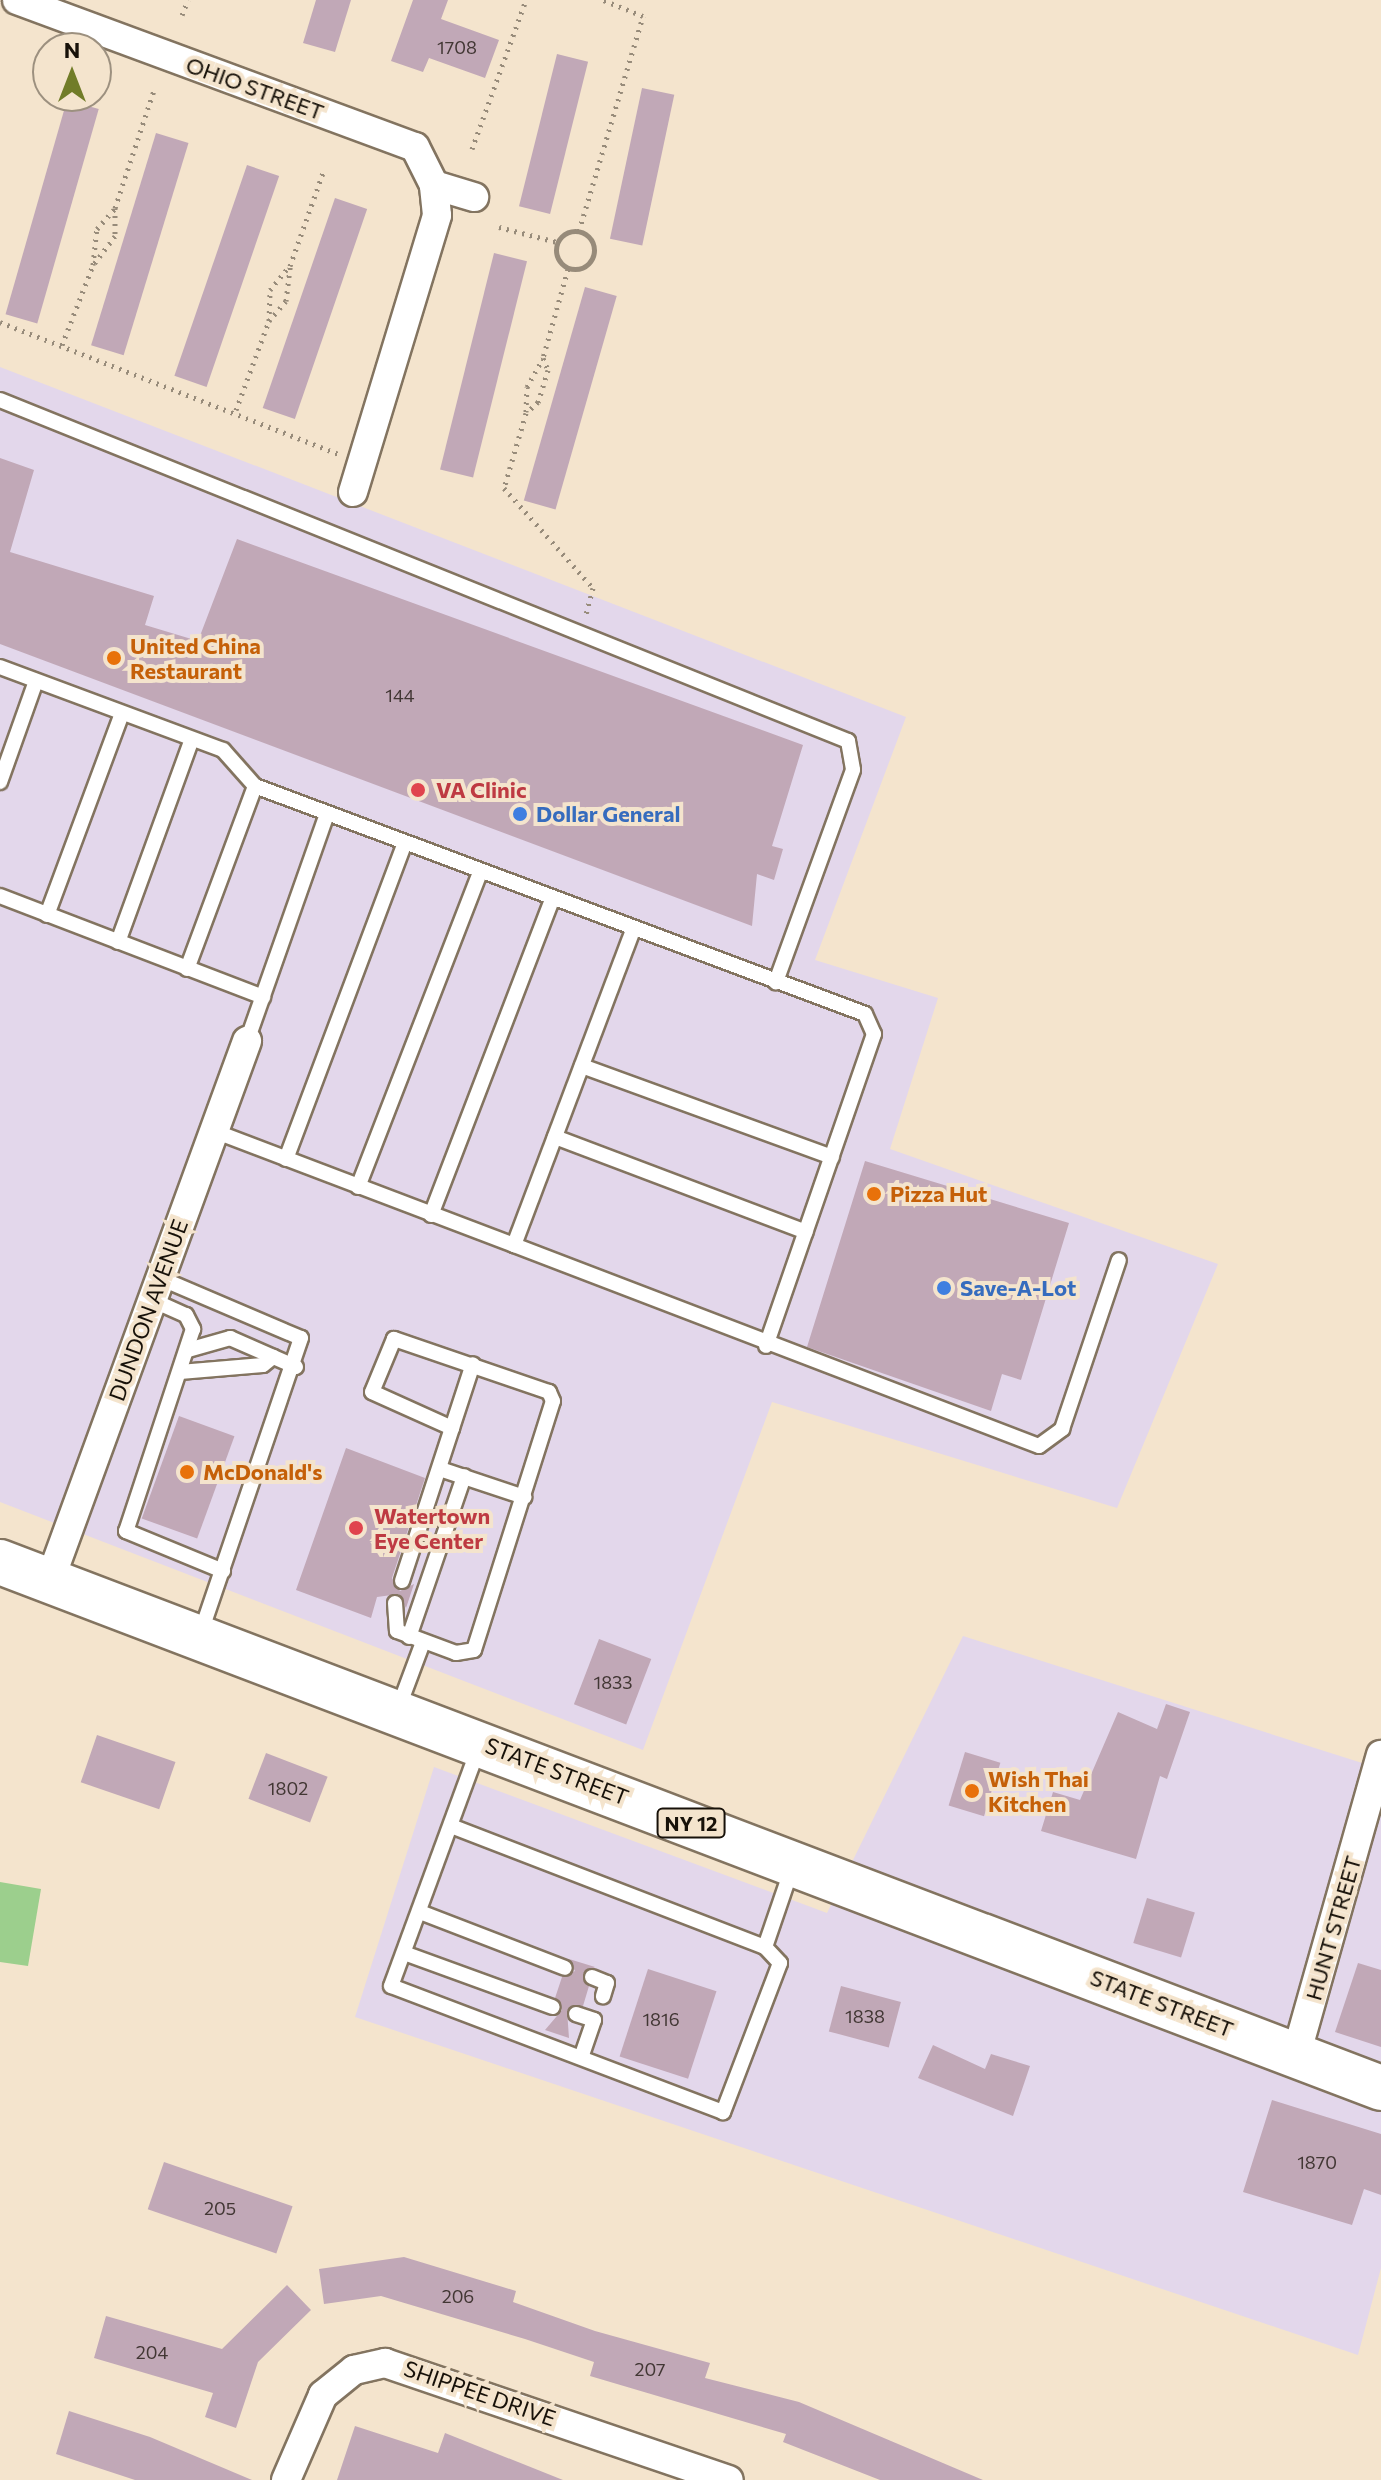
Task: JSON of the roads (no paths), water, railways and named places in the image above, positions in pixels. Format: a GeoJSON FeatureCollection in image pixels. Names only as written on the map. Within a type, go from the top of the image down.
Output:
{"type":"FeatureCollection","features":[{"type":"Feature","properties":{"kind":"highway","name":"STATE STREET"},"geometry":{"type":"LineString","coordinates":[[0,1562],[398,1710],[1381,2088]]}},
{"type":"Feature","properties":{"kind":"street","name":"OHIO STREET"},"geometry":{"type":"LineString","coordinates":[[17,0],[415,147],[434,185]]}},
{"type":"Feature","properties":{"kind":"street"},"geometry":{"type":"LineString","coordinates":[[357,478],[437,215],[434,185],[474,197]]}},
{"type":"Feature","properties":{"kind":"street","name":"DUNDON AVENUE"},"geometry":{"type":"LineString","coordinates":[[50,1580],[247,1041]]}},
{"type":"Feature","properties":{"kind":"street","name":"HUNT STREET"},"geometry":{"type":"LineString","coordinates":[[1296,2055],[1381,1755]]}},
{"type":"Feature","properties":{"kind":"street","name":"SHIPPEE DRIVE"},"geometry":{"type":"LineString","coordinates":[[286,2480],[323,2395],[354,2370],[385,2363],[729,2480]]}},
{"type":"Feature","properties":{"kind":"lane"},"geometry":{"type":"LineString","coordinates":[[0,400],[582,631],[848,741],[853,770],[776,982]]}},
{"type":"Feature","properties":{"kind":"lane"},"geometry":{"type":"LineString","coordinates":[[0,667],[223,750],[255,786],[872,1021],[874,1034],[766,1346]]}},
{"type":"Feature","properties":{"kind":"lane"},"geometry":{"type":"LineString","coordinates":[[0,782],[36,681]]}},
{"type":"Feature","properties":{"kind":"lane"},"geometry":{"type":"LineString","coordinates":[[47,915],[122,713]]}},
{"type":"Feature","properties":{"kind":"lane"},"geometry":{"type":"LineString","coordinates":[[118,942],[192,739]]}},
{"type":"Feature","properties":{"kind":"lane"},"geometry":{"type":"LineString","coordinates":[[187,969],[255,786]]}},
{"type":"Feature","properties":{"kind":"lane"},"geometry":{"type":"LineString","coordinates":[[247,1041],[327,814]]}},
{"type":"Feature","properties":{"kind":"lane"},"geometry":{"type":"LineString","coordinates":[[286,1159],[405,843]]}},
{"type":"Feature","properties":{"kind":"lane"},"geometry":{"type":"LineString","coordinates":[[358,1187],[480,872]]}},
{"type":"Feature","properties":{"kind":"lane"},"geometry":{"type":"LineString","coordinates":[[0,896],[263,997]]}},
{"type":"Feature","properties":{"kind":"lane"},"geometry":{"type":"LineString","coordinates":[[431,1215],[552,900]]}},
{"type":"Feature","properties":{"kind":"lane"},"geometry":{"type":"LineString","coordinates":[[514,1245],[633,930]]}},
{"type":"Feature","properties":{"kind":"lane"},"geometry":{"type":"LineString","coordinates":[[582,1066],[832,1157]]}},
{"type":"Feature","properties":{"kind":"lane"},"geometry":{"type":"LineString","coordinates":[[214,1131],[514,1245],[766,1346],[1039,1446],[1062,1429],[1119,1260]]}},
{"type":"Feature","properties":{"kind":"lane"},"geometry":{"type":"LineString","coordinates":[[555,1137],[806,1232]]}},
{"type":"Feature","properties":{"kind":"lane"},"geometry":{"type":"LineString","coordinates":[[156,1289],[186,1315],[193,1329],[126,1531],[223,1571]]}},
{"type":"Feature","properties":{"kind":"lane"},"geometry":{"type":"LineString","coordinates":[[156,1289],[297,1332],[296,1367],[200,1635]]}},
{"type":"Feature","properties":{"kind":"lane"},"geometry":{"type":"LineString","coordinates":[[188,1350],[230,1338],[296,1367]]}},
{"type":"Feature","properties":{"kind":"lane"},"geometry":{"type":"LineString","coordinates":[[395,1603],[393,1624],[416,1640],[456,1653],[474,1650],[553,1401],[549,1392],[394,1339],[372,1382],[378,1401],[452,1428]]}},
{"type":"Feature","properties":{"kind":"lane"},"geometry":{"type":"LineString","coordinates":[[180,1372],[263,1365],[273,1357]]}},
{"type":"Feature","properties":{"kind":"lane"},"geometry":{"type":"LineString","coordinates":[[402,1581],[473,1364]]}},
{"type":"Feature","properties":{"kind":"lane"},"geometry":{"type":"LineString","coordinates":[[440,1469],[524,1497]]}},
{"type":"Feature","properties":{"kind":"lane"},"geometry":{"type":"LineString","coordinates":[[398,1710],[464,1476]]}},
{"type":"Feature","properties":{"kind":"lane"},"geometry":{"type":"LineString","coordinates":[[451,1826],[765,1947],[780,1963],[723,2112],[391,1986],[481,1742]]}},
{"type":"Feature","properties":{"kind":"lane"},"geometry":{"type":"LineString","coordinates":[[765,1947],[794,1862]]}},
{"type":"Feature","properties":{"kind":"lane"},"geometry":{"type":"LineString","coordinates":[[420,1912],[565,1968]]}},
{"type":"Feature","properties":{"kind":"lane"},"geometry":{"type":"LineString","coordinates":[[404,1953],[552,2007]]}},
{"type":"Feature","properties":{"kind":"lane"},"geometry":{"type":"LineString","coordinates":[[592,1977],[607,1983],[603,1996]]}},
{"type":"Feature","properties":{"kind":"lane"},"geometry":{"type":"LineString","coordinates":[[576,2014],[596,2017],[581,2057]]}},
{"type":"Feature","properties":{"kind":"place","name":"United China Restaurant"},"geometry":{"type":"Point","coordinates":[114,658]}},
{"type":"Feature","properties":{"kind":"place","name":"VA Clinic"},"geometry":{"type":"Point","coordinates":[418,790]}},
{"type":"Feature","properties":{"kind":"place","name":"Dollar General"},"geometry":{"type":"Point","coordinates":[520,814]}},
{"type":"Feature","properties":{"kind":"place","name":"Pizza Hut"},"geometry":{"type":"Point","coordinates":[874,1194]}},
{"type":"Feature","properties":{"kind":"place","name":"Save-A-Lot"},"geometry":{"type":"Point","coordinates":[944,1288]}},
{"type":"Feature","properties":{"kind":"place","name":"McDonald's"},"geometry":{"type":"Point","coordinates":[187,1472]}},
{"type":"Feature","properties":{"kind":"place","name":"Watertown Eye Center"},"geometry":{"type":"Point","coordinates":[356,1528]}},
{"type":"Feature","properties":{"kind":"place","name":"Wish Thai Kitchen"},"geometry":{"type":"Point","coordinates":[972,1791]}}]}
